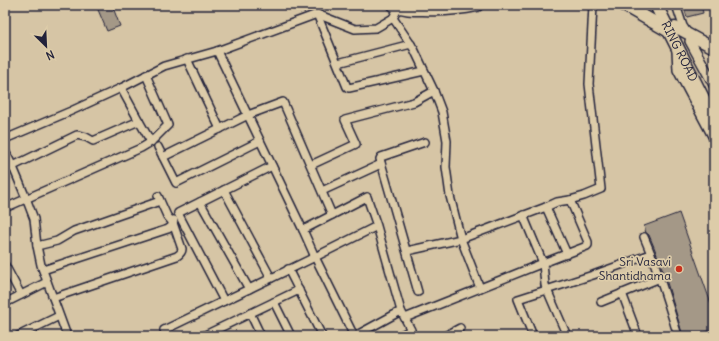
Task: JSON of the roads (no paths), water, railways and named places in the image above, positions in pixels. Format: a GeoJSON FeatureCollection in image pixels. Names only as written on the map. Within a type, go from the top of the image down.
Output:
{"type":"FeatureCollection","features":[{"type":"Feature","properties":{"kind":"highway"},"geometry":{"type":"LineString","coordinates":[[398,6],[415,9],[452,9],[477,5]]}},
{"type":"Feature","properties":{"kind":"highway"},"geometry":{"type":"LineString","coordinates":[[624,5],[680,36]]}},
{"type":"Feature","properties":{"kind":"highway"},"geometry":{"type":"LineString","coordinates":[[635,5],[664,21],[680,36],[714,102]]}},
{"type":"Feature","properties":{"kind":"highway","name":"RING ROAD"},"geometry":{"type":"LineString","coordinates":[[656,5],[664,21]]}},
{"type":"Feature","properties":{"kind":"highway","name":"RING ROAD"},"geometry":{"type":"LineString","coordinates":[[665,5],[680,36],[714,120]]}},
{"type":"Feature","properties":{"kind":"main road"},"geometry":{"type":"LineString","coordinates":[[680,36],[714,48]]}},
{"type":"Feature","properties":{"kind":"main road"},"geometry":{"type":"LineString","coordinates":[[680,36],[714,54]]}},
{"type":"Feature","properties":{"kind":"street"},"geometry":{"type":"LineString","coordinates":[[407,250],[461,238],[557,202],[584,196],[601,189],[589,84],[593,5]]}},
{"type":"Feature","properties":{"kind":"street"},"geometry":{"type":"LineString","coordinates":[[676,5],[685,30],[680,36],[678,70],[714,138]]}},
{"type":"Feature","properties":{"kind":"street"},"geometry":{"type":"LineString","coordinates":[[5,139],[71,111],[164,66],[217,51],[317,14],[355,29],[376,28],[393,18],[398,6]]}},
{"type":"Feature","properties":{"kind":"street"},"geometry":{"type":"LineString","coordinates":[[317,14],[347,87],[350,88],[424,71]]}},
{"type":"Feature","properties":{"kind":"street"},"geometry":{"type":"LineString","coordinates":[[393,18],[414,49],[434,91],[442,112],[447,141],[446,168],[450,196],[461,238],[480,288]]}},
{"type":"Feature","properties":{"kind":"street"},"geometry":{"type":"LineString","coordinates":[[680,36],[714,85]]}},
{"type":"Feature","properties":{"kind":"street"},"geometry":{"type":"LineString","coordinates":[[338,63],[411,44]]}},
{"type":"Feature","properties":{"kind":"street"},"geometry":{"type":"LineString","coordinates":[[217,51],[315,257],[355,336],[401,311]]}},
{"type":"Feature","properties":{"kind":"street"},"geometry":{"type":"LineString","coordinates":[[187,59],[220,129]]}},
{"type":"Feature","properties":{"kind":"street"},"geometry":{"type":"LineString","coordinates":[[5,208],[141,148],[151,142],[168,125],[146,75]]}},
{"type":"Feature","properties":{"kind":"street"},"geometry":{"type":"LineString","coordinates":[[121,88],[151,142]]}},
{"type":"Feature","properties":{"kind":"street"},"geometry":{"type":"LineString","coordinates":[[310,165],[356,144],[345,120],[414,102],[434,91]]}},
{"type":"Feature","properties":{"kind":"street"},"geometry":{"type":"LineString","coordinates":[[163,157],[248,115],[283,102],[332,215]]}},
{"type":"Feature","properties":{"kind":"street"},"geometry":{"type":"LineString","coordinates":[[5,170],[77,135],[86,137],[93,141],[139,121]]}},
{"type":"Feature","properties":{"kind":"street"},"geometry":{"type":"LineString","coordinates":[[158,147],[176,184],[260,141]]}},
{"type":"Feature","properties":{"kind":"street"},"geometry":{"type":"LineString","coordinates":[[418,292],[380,159],[381,157],[425,142]]}},
{"type":"Feature","properties":{"kind":"street"},"geometry":{"type":"LineString","coordinates":[[5,151],[13,166],[34,220],[41,265],[67,336]]}},
{"type":"Feature","properties":{"kind":"street"},"geometry":{"type":"LineString","coordinates":[[322,192],[381,164]]}},
{"type":"Feature","properties":{"kind":"street"},"geometry":{"type":"LineString","coordinates":[[43,270],[168,229],[171,227],[174,218],[178,213],[272,166]]}},
{"type":"Feature","properties":{"kind":"street"},"geometry":{"type":"LineString","coordinates":[[224,190],[271,278]]}},
{"type":"Feature","properties":{"kind":"street"},"geometry":{"type":"LineString","coordinates":[[303,230],[368,197],[401,311],[413,333],[400,336]]}},
{"type":"Feature","properties":{"kind":"street"},"geometry":{"type":"LineString","coordinates":[[37,246],[57,241],[74,230],[159,198],[167,216],[173,223],[182,249],[182,252],[177,256],[53,298]]}},
{"type":"Feature","properties":{"kind":"street"},"geometry":{"type":"LineString","coordinates":[[405,318],[543,262],[587,246],[588,245],[570,200]]}},
{"type":"Feature","properties":{"kind":"street"},"geometry":{"type":"LineString","coordinates":[[200,202],[249,289]]}},
{"type":"Feature","properties":{"kind":"street"},"geometry":{"type":"LineString","coordinates":[[546,207],[567,254]]}},
{"type":"Feature","properties":{"kind":"street"},"geometry":{"type":"LineString","coordinates":[[178,213],[224,301]]}},
{"type":"Feature","properties":{"kind":"street"},"geometry":{"type":"LineString","coordinates":[[523,216],[543,262],[545,285],[567,336]]}},
{"type":"Feature","properties":{"kind":"street"},"geometry":{"type":"LineString","coordinates":[[168,336],[164,330],[377,226]]}},
{"type":"Feature","properties":{"kind":"street"},"geometry":{"type":"LineString","coordinates":[[644,237],[652,254],[678,336]]}},
{"type":"Feature","properties":{"kind":"street"},"geometry":{"type":"LineString","coordinates":[[533,336],[518,299],[593,276],[652,254]]}},
{"type":"Feature","properties":{"kind":"street"},"geometry":{"type":"LineString","coordinates":[[5,264],[21,295]]}},
{"type":"Feature","properties":{"kind":"street"},"geometry":{"type":"LineString","coordinates":[[288,270],[322,336]]}},
{"type":"Feature","properties":{"kind":"street"},"geometry":{"type":"LineString","coordinates":[[601,302],[660,278]]}},
{"type":"Feature","properties":{"kind":"street"},"geometry":{"type":"LineString","coordinates":[[5,303],[47,282]]}},
{"type":"Feature","properties":{"kind":"street"},"geometry":{"type":"LineString","coordinates":[[203,336],[299,290]]}},
{"type":"Feature","properties":{"kind":"street"},"geometry":{"type":"LineString","coordinates":[[622,293],[638,336]]}},
{"type":"Feature","properties":{"kind":"street"},"geometry":{"type":"LineString","coordinates":[[274,302],[291,336]]}},
{"type":"Feature","properties":{"kind":"street"},"geometry":{"type":"LineString","coordinates":[[250,313],[261,336]]}},
{"type":"Feature","properties":{"kind":"street"},"geometry":{"type":"LineString","coordinates":[[18,336],[59,316]]}},
{"type":"Feature","properties":{"kind":"street"},"geometry":{"type":"LineString","coordinates":[[445,336],[460,328]]}},
{"type":"Feature","properties":{"kind":"place","name":"Sri Vasavi Shantidhama"},"geometry":{"type":"Point","coordinates":[679,269]}}]}
